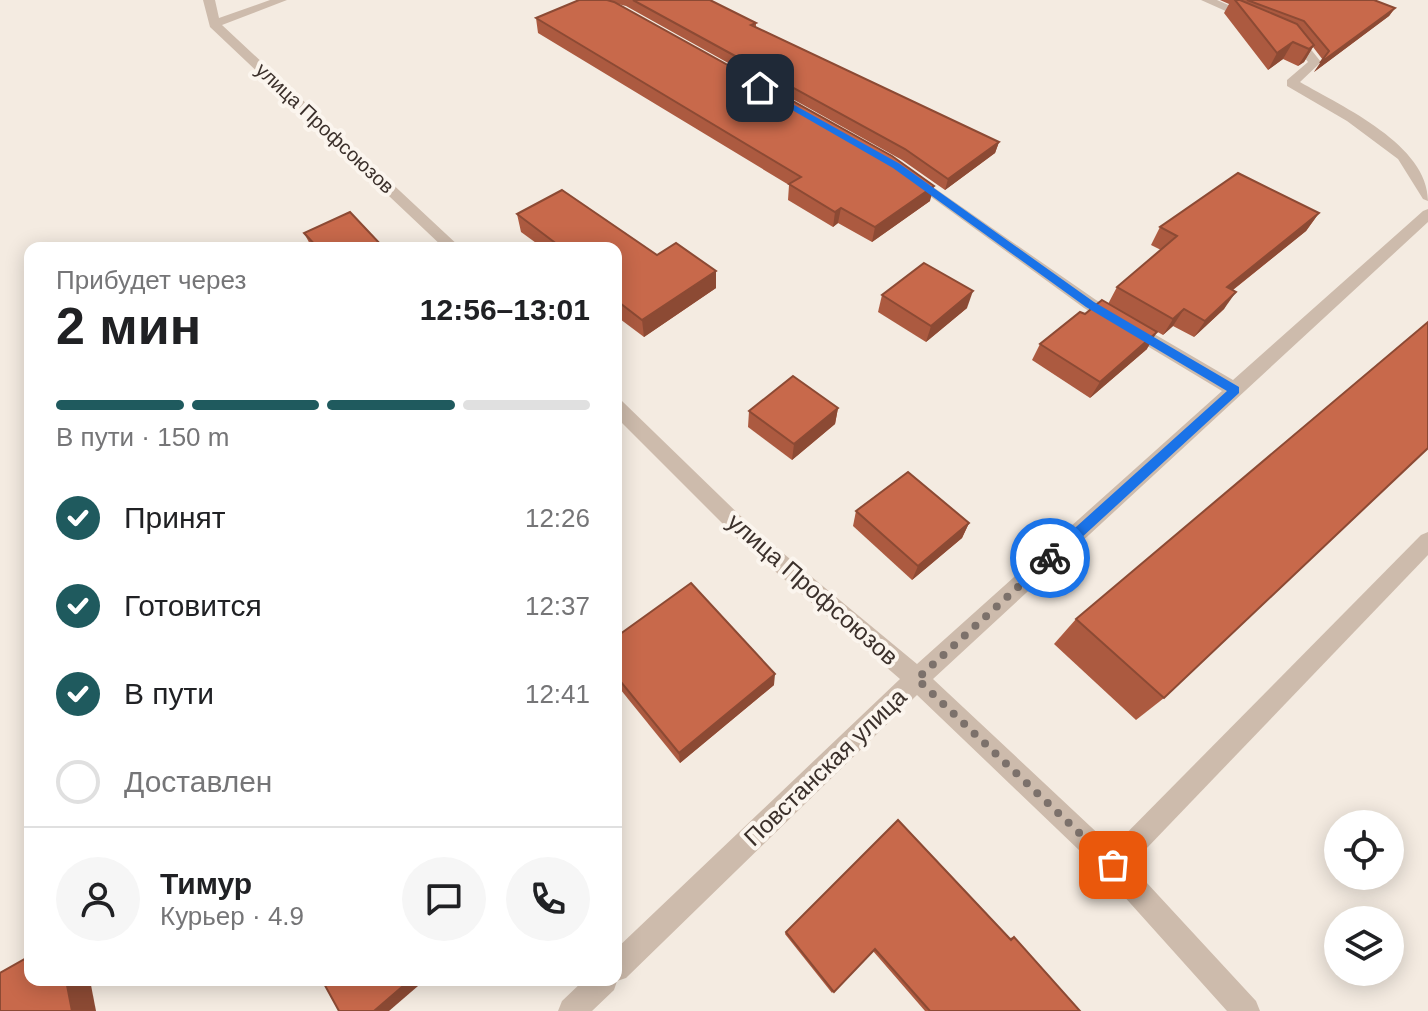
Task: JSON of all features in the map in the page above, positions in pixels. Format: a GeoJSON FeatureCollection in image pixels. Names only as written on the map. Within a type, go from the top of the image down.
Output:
{"type":"FeatureCollection","features":[{"type":"Feature","properties":{"kind":"street"},"geometry":{"type":"LineString","coordinates":[[209,0],[214,24],[281,0]]}},
{"type":"Feature","properties":{"kind":"street"},"geometry":{"type":"LineString","coordinates":[[1207,0],[1264,23]]}},
{"type":"Feature","properties":{"kind":"street","name":"улица Профсоюзов"},"geometry":{"type":"LineString","coordinates":[[214,24],[447,242]]}},
{"type":"Feature","properties":{"kind":"street"},"geometry":{"type":"LineString","coordinates":[[1278,29],[1293,35],[1315,62],[1292,83],[1352,118],[1404,156],[1428,196]]}},
{"type":"Feature","properties":{"kind":"street"},"geometry":{"type":"LineString","coordinates":[[896,166],[1090,304],[1235,390]]}},
{"type":"Feature","properties":{"kind":"street","name":"Повстанская улица"},"geometry":{"type":"LineString","coordinates":[[622,962],[917,679],[1428,214]]}},
{"type":"Feature","properties":{"kind":"street","name":"улица Профсоюзов"},"geometry":{"type":"LineString","coordinates":[[622,412],[747,535],[917,679],[1113,865],[1246,1011]]}},
{"type":"Feature","properties":{"kind":"street"},"geometry":{"type":"LineString","coordinates":[[1113,865],[1428,541]]}},
{"type":"Feature","properties":{"kind":"street"},"geometry":{"type":"LineString","coordinates":[[572,1011],[598,986]]}},
{"type":"Feature","properties":{"kind":"building"},"geometry":{"type":"Polygon","coordinates":[[[579,0],[614,2],[892,156],[934,186],[875,227],[841,208],[835,212],[789,184],[801,177],[536,18],[579,0]]]}},
{"type":"Feature","properties":{"kind":"building"},"geometry":{"type":"Polygon","coordinates":[[[633,0],[710,0],[756,23],[751,25],[999,142],[948,179],[905,149],[633,0]]]}},
{"type":"Feature","properties":{"kind":"building"},"geometry":{"type":"Polygon","coordinates":[[[1235,0],[1297,24],[1314,45],[1309,49],[1293,42],[1277,53],[1235,0]]]}},
{"type":"Feature","properties":{"kind":"building"},"geometry":{"type":"Polygon","coordinates":[[[1247,0],[1374,0],[1395,8],[1320,63],[1329,51],[1304,21],[1247,0]]]}},
{"type":"Feature","properties":{"kind":"building"},"geometry":{"type":"Polygon","coordinates":[[[1238,173],[1319,213],[1227,287],[1236,292],[1205,321],[1184,309],[1173,319],[1117,287],[1177,236],[1160,227],[1238,173]]]}},
{"type":"Feature","properties":{"kind":"building"},"geometry":{"type":"Polygon","coordinates":[[[562,190],[657,255],[676,243],[716,271],[642,320],[622,305],[622,242],[554,242],[517,214],[562,190]]]}},
{"type":"Feature","properties":{"kind":"building"},"geometry":{"type":"Polygon","coordinates":[[[350,212],[378,242],[312,242],[304,233],[350,212]]]}},
{"type":"Feature","properties":{"kind":"building"},"geometry":{"type":"Polygon","coordinates":[[[924,263],[973,291],[931,326],[882,295],[924,263]]]}},
{"type":"Feature","properties":{"kind":"building"},"geometry":{"type":"Polygon","coordinates":[[[1102,300],[1157,332],[1100,382],[1040,344],[1080,312],[1085,314],[1102,300]]]}},
{"type":"Feature","properties":{"kind":"building"},"geometry":{"type":"Polygon","coordinates":[[[1428,322],[1428,448],[1164,698],[1076,619],[1428,322]]]}},
{"type":"Feature","properties":{"kind":"building"},"geometry":{"type":"Polygon","coordinates":[[[793,376],[838,408],[794,444],[749,411],[793,376]]]}},
{"type":"Feature","properties":{"kind":"building"},"geometry":{"type":"Polygon","coordinates":[[[908,472],[969,523],[918,566],[856,511],[908,472]]]}},
{"type":"Feature","properties":{"kind":"building"},"geometry":{"type":"Polygon","coordinates":[[[691,583],[775,674],[679,753],[622,683],[622,633],[691,583]]]}},
{"type":"Feature","properties":{"kind":"building"},"geometry":{"type":"Polygon","coordinates":[[[898,820],[1011,940],[1014,937],[1080,1011],[930,1011],[875,949],[834,992],[786,932],[898,820]]]}},
{"type":"Feature","properties":{"kind":"building"},"geometry":{"type":"Polygon","coordinates":[[[24,959],[24,986],[67,986],[72,1011],[0,1011],[0,973],[24,959]]]}},
{"type":"Feature","properties":{"kind":"building"},"geometry":{"type":"Polygon","coordinates":[[[325,986],[403,986],[374,1011],[339,1011],[325,986]]]}},
{"type":"Feature","properties":{"kind":"way so far"},"geometry":{"type":"LineString","coordinates":[[1050,558],[917,679],[1113,865]]}},
{"type":"Feature","properties":{"kind":"route"},"geometry":{"type":"LineString","coordinates":[[760,88],[896,166],[1090,304],[1235,390],[1050,558]]}}]}
